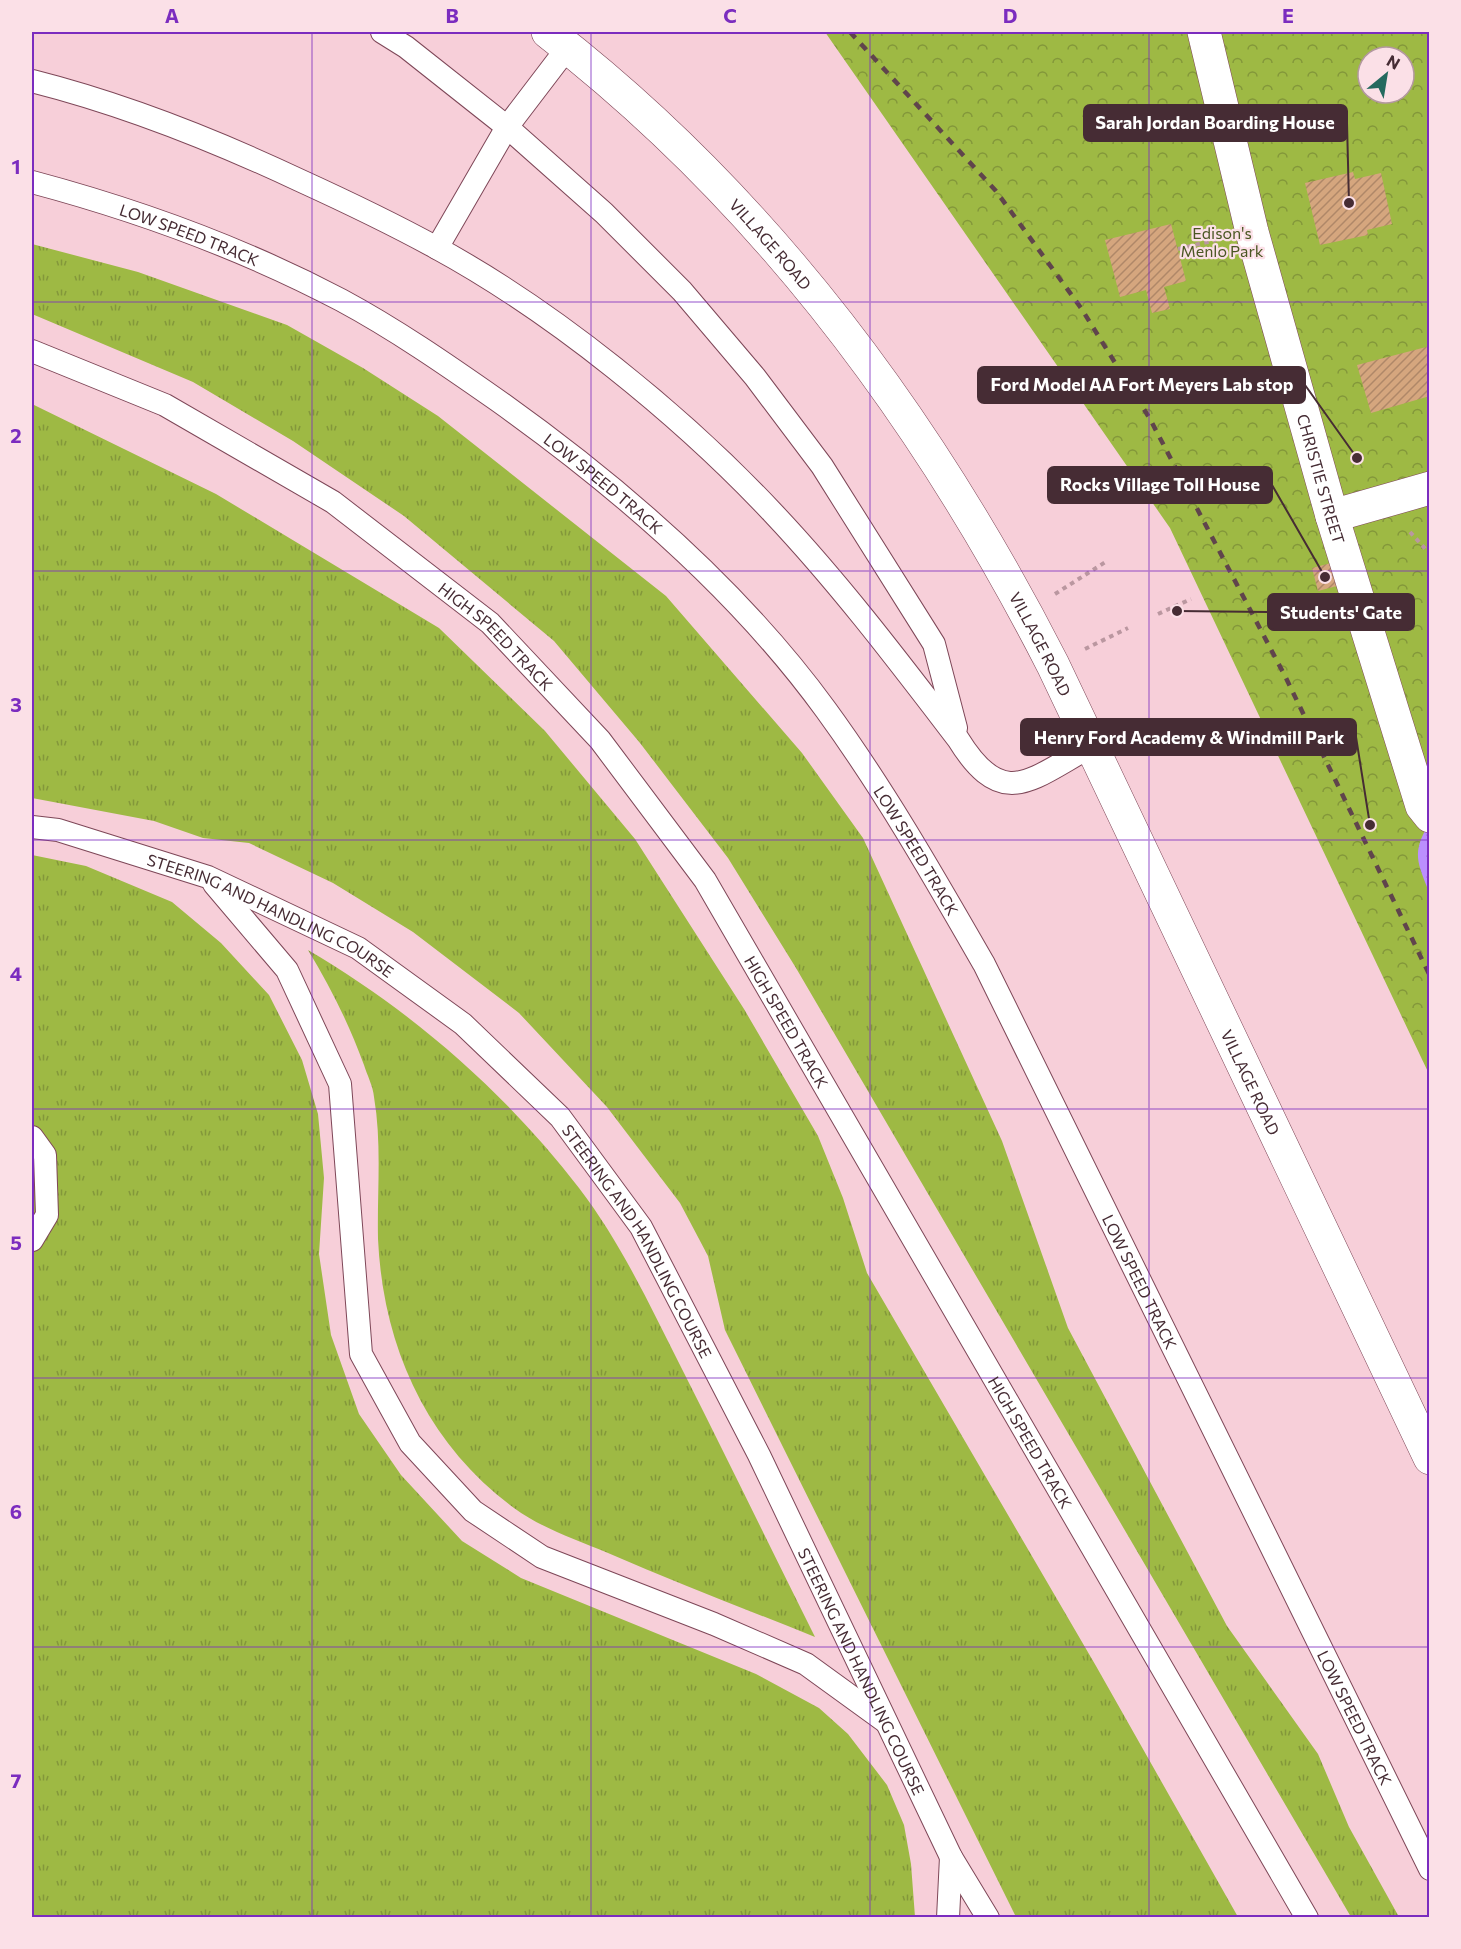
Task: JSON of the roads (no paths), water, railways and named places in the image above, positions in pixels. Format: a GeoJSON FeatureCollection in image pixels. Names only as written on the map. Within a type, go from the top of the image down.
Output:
{"type":"FeatureCollection","features":[{"type":"Feature","properties":{"kind":"street","name":"CHRISTIE STREET"},"geometry":{"type":"LineString","coordinates":[[1204,32],[1252,232],[1332,516],[1426,811]]}},
{"type":"Feature","properties":{"kind":"street","name":"VILLAGE ROAD"},"geometry":{"type":"LineString","coordinates":[[558,39],[638,107],[711,176],[776,246],[886,384],[985,537],[1026,613],[1430,1458]]}},
{"type":"Feature","properties":{"kind":"street"},"geometry":{"type":"LineString","coordinates":[[1332,516],[1430,488]]}},
{"type":"Feature","properties":{"kind":"lane"},"geometry":{"type":"LineString","coordinates":[[382,32],[406,47],[507,127],[604,213],[682,291],[755,377],[815,457],[934,644],[958,739]]}},
{"type":"Feature","properties":{"kind":"lane"},"geometry":{"type":"LineString","coordinates":[[437,248],[558,39]]}},
{"type":"Feature","properties":{"kind":"lane"},"geometry":{"type":"LineString","coordinates":[[32,81],[144,116],[240,152],[437,248],[535,310],[619,373],[698,440],[772,512],[840,589],[958,739],[970,758],[986,774],[1005,784],[1023,783],[1090,747]]}},
{"type":"Feature","properties":{"kind":"lane","name":"LOW SPEED TRACK"},"geometry":{"type":"LineString","coordinates":[[32,182],[78,194],[222,245],[341,300],[453,369],[551,439],[648,517],[739,606],[824,708],[907,830],[984,964],[1430,1869]]}},
{"type":"Feature","properties":{"kind":"lane","name":"HIGH SPEED TRACK"},"geometry":{"type":"LineString","coordinates":[[32,351],[165,405],[333,502],[490,623],[600,740],[705,880],[1307,1917]]}},
{"type":"Feature","properties":{"kind":"lane","name":"STEERING AND HANDLING COURSE"},"geometry":{"type":"LineString","coordinates":[[32,827],[58,830],[208,877],[358,948],[463,1024],[560,1117],[641,1227],[759,1455],[951,1857],[987,1917]]}},
{"type":"Feature","properties":{"kind":"lane"},"geometry":{"type":"LineString","coordinates":[[208,877],[287,970],[340,1084],[361,1354],[410,1443],[472,1511],[542,1557],[714,1624],[806,1664],[887,1722]]}},
{"type":"Feature","properties":{"kind":"lane"},"geometry":{"type":"LineString","coordinates":[[32,1137],[45,1155],[47,1215],[32,1240]]}},
{"type":"Feature","properties":{"kind":"lane"},"geometry":{"type":"LineString","coordinates":[[948,1917],[951,1857]]}},
{"type":"Feature","properties":{"kind":"water"},"geometry":{"type":"Polygon","coordinates":[[[1429,824],[1429,892],[1419,865],[1418,851],[1429,824]]]}},
{"type":"Feature","properties":{"kind":"railway"},"geometry":{"type":"LineString","coordinates":[[850,32],[996,191],[1081,308],[1150,419],[1286,678],[1430,976]]}},
{"type":"Feature","properties":{"kind":"place","name":"Sarah Jordan Boarding House"},"geometry":{"type":"Point","coordinates":[1349,203]}},
{"type":"Feature","properties":{"kind":"place","name":"Ford Model AA Fort Meyers Lab stop"},"geometry":{"type":"Point","coordinates":[1357,458]}},
{"type":"Feature","properties":{"kind":"place","name":"Rocks Village Toll House"},"geometry":{"type":"Point","coordinates":[1325,577]}},
{"type":"Feature","properties":{"kind":"place","name":"Students' Gate"},"geometry":{"type":"Point","coordinates":[1177,611]}},
{"type":"Feature","properties":{"kind":"place","name":"Henry Ford Academy & Windmill Park"},"geometry":{"type":"Point","coordinates":[1370,825]}},
{"type":"Feature","properties":{"kind":"park label","name":"Edison's Menlo Park"},"geometry":{"type":"Point","coordinates":[1222,241]}}]}
